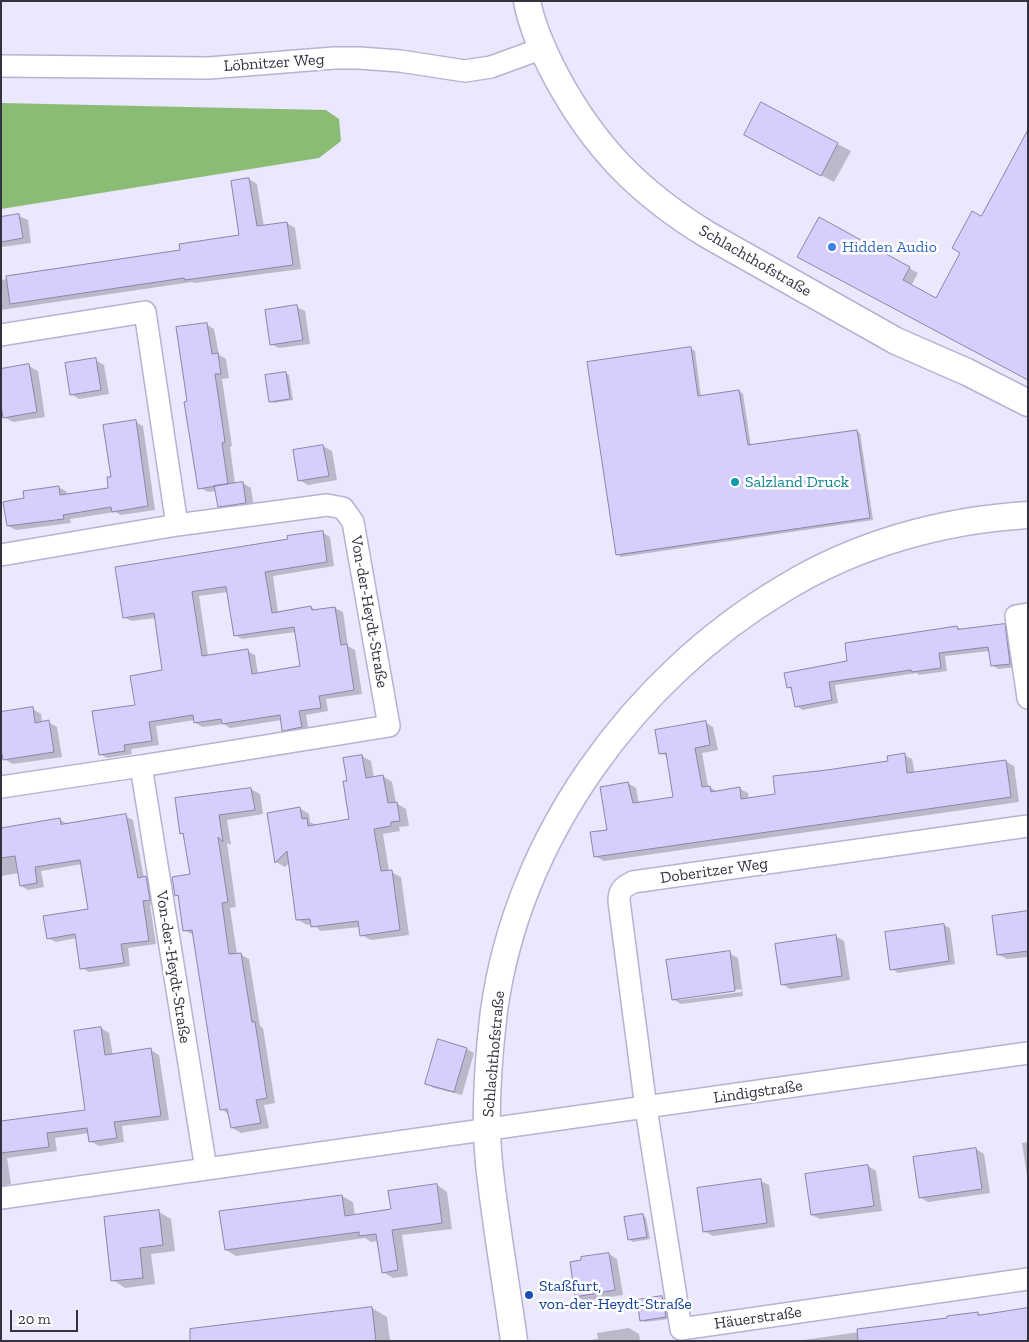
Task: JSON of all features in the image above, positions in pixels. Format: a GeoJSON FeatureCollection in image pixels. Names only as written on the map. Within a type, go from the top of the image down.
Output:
{"type":"FeatureCollection","features":[{"type":"Feature","properties":{"kind":"street","name":"Schlachthofstraße"},"geometry":{"type":"LineString","coordinates":[[527,1],[533,24],[543,48],[564,91],[582,120],[601,146],[656,201],[678,218],[896,342],[967,372],[1028,403]]}},
{"type":"Feature","properties":{"kind":"street","name":"Löbnitzer Weg"},"geometry":{"type":"LineString","coordinates":[[1,66],[210,68],[334,58],[358,58],[400,61],[465,71],[491,67],[543,48]]}},
{"type":"Feature","properties":{"kind":"street"},"geometry":{"type":"LineString","coordinates":[[1,335],[145,312],[177,525],[1,555]]}},
{"type":"Feature","properties":{"kind":"street","name":"Von-der-Heydt-Straße"},"geometry":{"type":"LineString","coordinates":[[1,787],[389,726],[353,522],[343,508],[327,505],[177,525]]}},
{"type":"Feature","properties":{"kind":"street","name":"Schlachthofstraße"},"geometry":{"type":"LineString","coordinates":[[514,1341],[489,1162],[487,1092],[494,1010],[516,918],[537,864],[557,824],[596,762],[626,723],[654,692],[712,639],[746,612],[785,587],[855,554],[892,540],[934,528],[966,522],[995,517],[1028,515]]}},
{"type":"Feature","properties":{"kind":"street"},"geometry":{"type":"LineString","coordinates":[[1028,614],[1016,616],[1028,698]]}},
{"type":"Feature","properties":{"kind":"street","name":"Von-der-Heydt-Straße"},"geometry":{"type":"LineString","coordinates":[[141,766],[206,1169]]}},
{"type":"Feature","properties":{"kind":"street","name":"Doberitzer Weg"},"geometry":{"type":"LineString","coordinates":[[646,1108],[619,902],[619,893],[623,887],[633,882],[1028,826]]}},
{"type":"Feature","properties":{"kind":"street","name":"Lindigstraße"},"geometry":{"type":"LineString","coordinates":[[488,1128],[646,1108],[1028,1054]]}},
{"type":"Feature","properties":{"kind":"street","name":"Häuerstraße"},"geometry":{"type":"LineString","coordinates":[[646,1108],[681,1329],[1028,1278]]}},
{"type":"Feature","properties":{"kind":"street"},"geometry":{"type":"LineString","coordinates":[[1,1198],[488,1128]]}},
{"type":"Feature","properties":{"kind":"green space"},"geometry":{"type":"Polygon","coordinates":[[[1,103],[326,110],[339,119],[341,141],[319,158],[1,209],[1,103]]]}},
{"type":"Feature","properties":{"kind":"building"},"geometry":{"type":"Polygon","coordinates":[[[761,102],[838,143],[821,176],[744,135],[761,102]]]}},
{"type":"Feature","properties":{"kind":"building"},"geometry":{"type":"Polygon","coordinates":[[[1028,130],[1028,380],[797,257],[819,217],[910,267],[903,280],[936,298],[960,253],[952,248],[972,211],[981,216],[1028,130]]]}},
{"type":"Feature","properties":{"kind":"building"},"geometry":{"type":"Polygon","coordinates":[[[249,178],[257,226],[287,222],[293,265],[185,280],[184,278],[10,304],[6,276],[180,250],[179,244],[239,235],[231,181],[249,178]]]}},
{"type":"Feature","properties":{"kind":"building"},"geometry":{"type":"Polygon","coordinates":[[[19,214],[23,238],[1,242],[1,217],[19,214]]]}},
{"type":"Feature","properties":{"kind":"building"},"geometry":{"type":"Polygon","coordinates":[[[297,305],[303,340],[270,345],[265,310],[297,305]]]}},
{"type":"Feature","properties":{"kind":"building"},"geometry":{"type":"Polygon","coordinates":[[[207,323],[212,354],[218,353],[221,374],[215,374],[225,442],[222,443],[228,484],[198,489],[184,402],[187,401],[176,327],[207,323]]]}},
{"type":"Feature","properties":{"kind":"building","name":"Salzland Druck"},"geometry":{"type":"Polygon","coordinates":[[[691,347],[698,396],[739,390],[748,445],[857,430],[870,518],[616,555],[587,362],[691,347]]]}},
{"type":"Feature","properties":{"kind":"building"},"geometry":{"type":"Polygon","coordinates":[[[96,358],[101,390],[70,395],[65,363],[96,358]]]}},
{"type":"Feature","properties":{"kind":"building"},"geometry":{"type":"Polygon","coordinates":[[[29,364],[37,412],[3,418],[1,369],[29,364]]]}},
{"type":"Feature","properties":{"kind":"building"},"geometry":{"type":"Polygon","coordinates":[[[286,372],[290,399],[269,402],[265,375],[286,372]]]}},
{"type":"Feature","properties":{"kind":"building"},"geometry":{"type":"Polygon","coordinates":[[[136,420],[148,506],[112,512],[111,507],[63,515],[64,519],[7,526],[3,502],[24,498],[23,491],[59,486],[60,495],[108,488],[107,477],[111,477],[103,425],[136,420]]]}},
{"type":"Feature","properties":{"kind":"building"},"geometry":{"type":"Polygon","coordinates":[[[323,445],[329,476],[298,481],[293,450],[323,445]]]}},
{"type":"Feature","properties":{"kind":"building"},"geometry":{"type":"Polygon","coordinates":[[[243,482],[246,503],[218,507],[214,486],[243,482]]]}},
{"type":"Feature","properties":{"kind":"building"},"geometry":{"type":"Polygon","coordinates":[[[323,531],[327,562],[265,572],[272,613],[311,606],[312,610],[335,607],[341,645],[347,644],[354,690],[319,696],[321,708],[299,711],[302,727],[282,731],[280,715],[222,724],[221,719],[194,723],[193,715],[149,722],[152,741],[124,745],[125,751],[99,755],[92,711],[135,705],[130,676],[162,670],[154,613],[123,618],[115,567],[288,539],[287,536],[323,531]],[[226,587],[192,592],[202,656],[248,649],[252,674],[300,666],[294,627],[234,636],[226,587]]]}},
{"type":"Feature","properties":{"kind":"building"},"geometry":{"type":"Polygon","coordinates":[[[1005,624],[1010,664],[991,666],[988,647],[939,653],[941,668],[912,672],[911,670],[829,682],[832,700],[795,707],[791,687],[787,688],[784,673],[847,661],[845,643],[957,626],[958,629],[1005,624]]]}},
{"type":"Feature","properties":{"kind":"building"},"geometry":{"type":"Polygon","coordinates":[[[33,707],[35,723],[49,720],[54,752],[3,760],[1,750],[1,712],[33,707]]]}},
{"type":"Feature","properties":{"kind":"building"},"geometry":{"type":"Polygon","coordinates":[[[706,721],[710,745],[695,748],[702,787],[710,786],[711,792],[740,787],[741,799],[775,794],[773,776],[888,761],[887,756],[905,753],[907,773],[1006,760],[1011,797],[594,857],[590,832],[607,830],[600,787],[628,782],[633,803],[673,797],[666,753],[659,754],[655,730],[706,721]]]}},
{"type":"Feature","properties":{"kind":"building"},"geometry":{"type":"Polygon","coordinates":[[[362,755],[366,778],[383,775],[388,803],[397,802],[400,821],[391,822],[391,826],[374,829],[381,871],[392,870],[400,930],[360,936],[358,921],[311,927],[310,919],[296,920],[287,851],[275,863],[267,813],[300,807],[302,819],[307,818],[308,826],[349,819],[343,781],[347,781],[343,758],[362,755]]]}},
{"type":"Feature","properties":{"kind":"building"},"geometry":{"type":"Polygon","coordinates":[[[251,788],[255,810],[219,815],[223,842],[218,837],[228,902],[222,903],[229,954],[241,953],[252,1022],[255,1022],[267,1098],[256,1100],[261,1123],[231,1128],[227,1109],[220,1110],[192,930],[183,931],[178,895],[175,896],[172,877],[190,874],[183,833],[180,834],[175,798],[251,788]]]}},
{"type":"Feature","properties":{"kind":"building"},"geometry":{"type":"Polygon","coordinates":[[[126,814],[138,878],[146,876],[150,900],[143,901],[149,941],[121,944],[124,963],[80,969],[75,934],[47,939],[43,916],[88,909],[80,860],[35,867],[37,883],[20,886],[15,856],[1,858],[1,828],[60,818],[61,824],[126,814]]]}},
{"type":"Feature","properties":{"kind":"building"},"geometry":{"type":"Polygon","coordinates":[[[1028,911],[1028,951],[997,955],[992,916],[1028,911]]]}},
{"type":"Feature","properties":{"kind":"building"},"geometry":{"type":"Polygon","coordinates":[[[944,924],[949,961],[890,970],[885,932],[944,924]]]}},
{"type":"Feature","properties":{"kind":"building"},"geometry":{"type":"Polygon","coordinates":[[[836,935],[842,976],[781,985],[775,944],[836,935]]]}},
{"type":"Feature","properties":{"kind":"building"},"geometry":{"type":"Polygon","coordinates":[[[730,951],[735,991],[672,1000],[666,960],[730,951]]]}},
{"type":"Feature","properties":{"kind":"building"},"geometry":{"type":"Polygon","coordinates":[[[101,1027],[105,1055],[151,1048],[161,1116],[114,1122],[117,1138],[89,1142],[87,1128],[47,1133],[49,1147],[1,1153],[1,1121],[85,1110],[74,1031],[101,1027]]]}},
{"type":"Feature","properties":{"kind":"building"},"geometry":{"type":"Polygon","coordinates":[[[438,1039],[467,1048],[454,1092],[425,1084],[438,1039]]]}},
{"type":"Feature","properties":{"kind":"building"},"geometry":{"type":"Polygon","coordinates":[[[976,1148],[982,1189],[919,1198],[913,1157],[976,1148]]]}},
{"type":"Feature","properties":{"kind":"building"},"geometry":{"type":"Polygon","coordinates":[[[868,1165],[874,1206],[811,1215],[805,1174],[868,1165]]]}},
{"type":"Feature","properties":{"kind":"building"},"geometry":{"type":"Polygon","coordinates":[[[761,1179],[767,1223],[703,1232],[697,1188],[761,1179]]]}},
{"type":"Feature","properties":{"kind":"building"},"geometry":{"type":"Polygon","coordinates":[[[437,1184],[442,1223],[392,1230],[398,1270],[382,1273],[376,1234],[359,1236],[359,1232],[225,1250],[219,1211],[342,1195],[345,1216],[391,1209],[388,1191],[437,1184]]]}},
{"type":"Feature","properties":{"kind":"building"},"geometry":{"type":"Polygon","coordinates":[[[159,1210],[163,1245],[140,1248],[143,1278],[111,1281],[104,1217],[159,1210]]]}},
{"type":"Feature","properties":{"kind":"building"},"geometry":{"type":"Polygon","coordinates":[[[643,1214],[647,1237],[628,1240],[624,1217],[643,1214]]]}},
{"type":"Feature","properties":{"kind":"building"},"geometry":{"type":"Polygon","coordinates":[[[609,1253],[615,1290],[575,1297],[570,1262],[581,1260],[581,1257],[609,1253]]]}},
{"type":"Feature","properties":{"kind":"building"},"geometry":{"type":"Polygon","coordinates":[[[662,1296],[666,1317],[640,1321],[637,1300],[662,1296]]]}},
{"type":"Feature","properties":{"kind":"building"},"geometry":{"type":"Polygon","coordinates":[[[372,1307],[376,1341],[190,1341],[190,1329],[372,1307]]]}},
{"type":"Feature","properties":{"kind":"building"},"geometry":{"type":"Polygon","coordinates":[[[1028,1308],[1028,1341],[858,1341],[857,1329],[947,1318],[947,1316],[978,1312],[978,1315],[1028,1308]]]}},
{"type":"Feature","properties":{"kind":"place","name":"Hidden Audio"},"geometry":{"type":"Point","coordinates":[832,247]}},
{"type":"Feature","properties":{"kind":"place","name":"Salzland Druck"},"geometry":{"type":"Point","coordinates":[735,482]}},
{"type":"Feature","properties":{"kind":"place","name":"Staßfurt, von-der-Heydt-Straße"},"geometry":{"type":"Point","coordinates":[529,1295]}}]}
